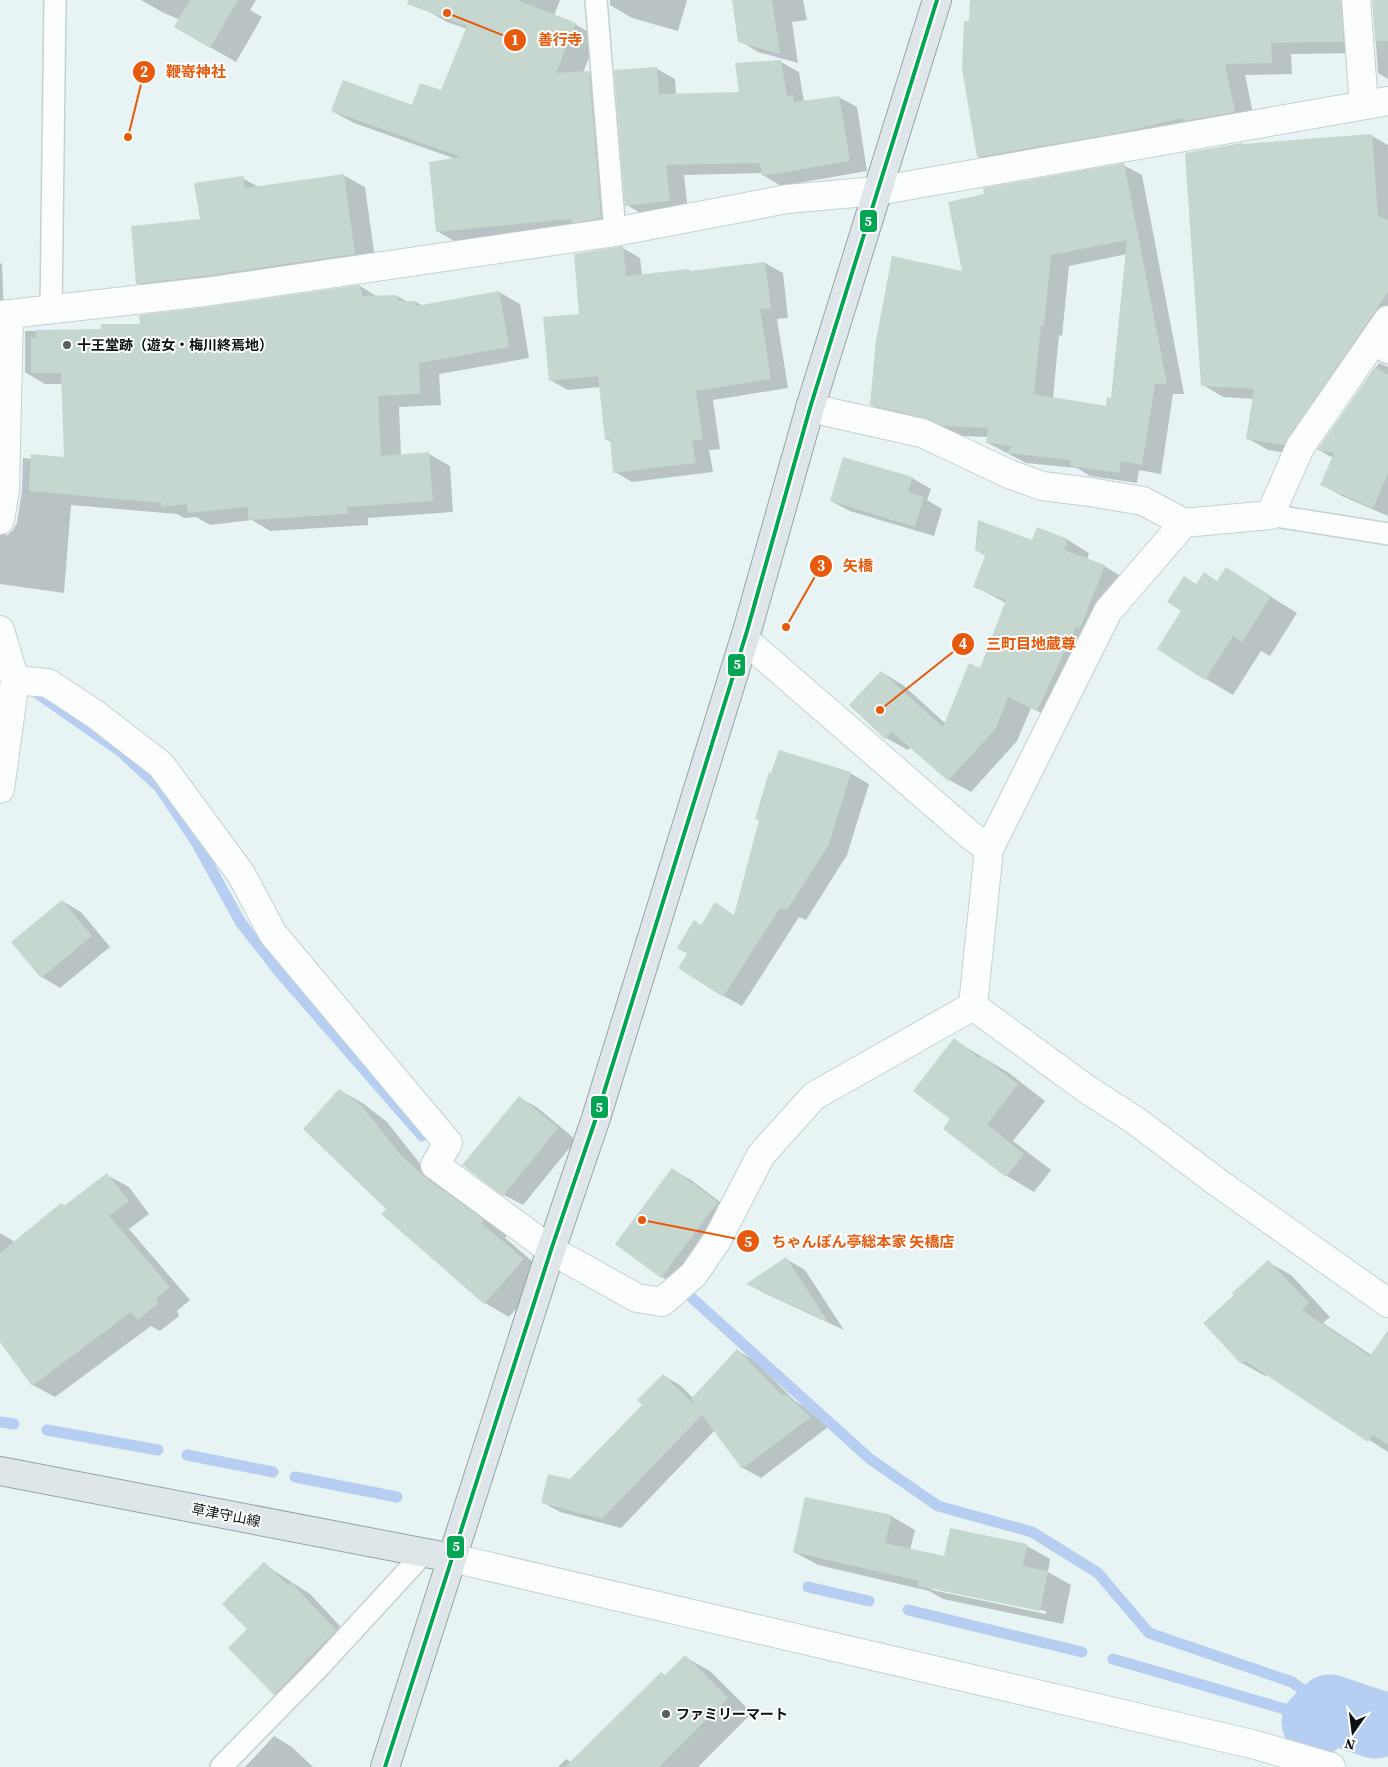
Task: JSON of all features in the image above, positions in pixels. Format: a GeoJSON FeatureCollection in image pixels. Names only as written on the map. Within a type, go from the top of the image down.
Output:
{"type":"FeatureCollection","features":[{"type":"Feature","properties":{"kind":"main road"},"geometry":{"type":"LineString","coordinates":[[385,1767],[551,1250],[596,1118],[745,640],[810,408],[937,0]]}},
{"type":"Feature","properties":{"kind":"main road","name":"草津守山線"},"geometry":{"type":"LineString","coordinates":[[0,1472],[452,1558]]}},
{"type":"Feature","properties":{"kind":"street"},"geometry":{"type":"LineString","coordinates":[[0,520],[5,490],[4,315],[205,292],[615,232],[787,199],[877,191],[1376,103],[1356,0]]}},
{"type":"Feature","properties":{"kind":"street"},"geometry":{"type":"LineString","coordinates":[[810,408],[922,433],[1009,474],[1042,486],[1143,501],[1184,523],[1270,515],[1300,447],[1343,384],[1380,348],[1388,320]]}},
{"type":"Feature","properties":{"kind":"street"},"geometry":{"type":"LineString","coordinates":[[973,1006],[988,849],[1108,612],[1184,523]]}},
{"type":"Feature","properties":{"kind":"street"},"geometry":{"type":"LineString","coordinates":[[0,630],[15,680],[0,789]]}},
{"type":"Feature","properties":{"kind":"street"},"geometry":{"type":"LineString","coordinates":[[745,640],[988,849]]}},
{"type":"Feature","properties":{"kind":"street"},"geometry":{"type":"LineString","coordinates":[[15,680],[48,683],[95,714],[161,765],[241,874],[273,934],[448,1143],[435,1166],[551,1250],[636,1298],[662,1302],[694,1274],[717,1240],[761,1155],[814,1096],[973,1006]]}},
{"type":"Feature","properties":{"kind":"street"},"geometry":{"type":"LineString","coordinates":[[973,1006],[1085,1088],[1136,1121],[1217,1182],[1388,1303]]}},
{"type":"Feature","properties":{"kind":"street"},"geometry":{"type":"LineString","coordinates":[[452,1558],[1256,1745],[1331,1767]]}},
{"type":"Feature","properties":{"kind":"lane"},"geometry":{"type":"LineString","coordinates":[[51,310],[55,0]]}},
{"type":"Feature","properties":{"kind":"lane"},"geometry":{"type":"LineString","coordinates":[[596,0],[615,232]]}},
{"type":"Feature","properties":{"kind":"lane"},"geometry":{"type":"LineString","coordinates":[[1270,515],[1388,534]]}},
{"type":"Feature","properties":{"kind":"lane"},"geometry":{"type":"LineString","coordinates":[[221,1767],[321,1665],[424,1553]]}},
{"type":"Feature","properties":{"kind":"building"},"geometry":{"type":"Polygon","coordinates":[[[190,0],[238,0],[210,48],[174,27],[190,0]]]}},
{"type":"Feature","properties":{"kind":"building"},"geometry":{"type":"Polygon","coordinates":[[[408,0],[517,0],[576,23],[556,73],[589,71],[601,218],[572,223],[571,219],[436,232],[429,162],[461,157],[331,111],[343,80],[412,105],[420,83],[441,90],[467,26],[407,4],[408,0]]]}},
{"type":"Feature","properties":{"kind":"building"},"geometry":{"type":"Polygon","coordinates":[[[732,0],[772,0],[780,54],[738,42],[732,0]]]}},
{"type":"Feature","properties":{"kind":"building"},"geometry":{"type":"Polygon","coordinates":[[[970,0],[1341,0],[1344,42],[1271,43],[1272,63],[1225,64],[1235,112],[1183,121],[1183,118],[1118,133],[977,157],[962,69],[964,21],[969,21],[970,0]]]}},
{"type":"Feature","properties":{"kind":"building"},"geometry":{"type":"Polygon","coordinates":[[[1372,0],[1388,0],[1388,41],[1375,41],[1372,0]]]}},
{"type":"Feature","properties":{"kind":"building"},"geometry":{"type":"Polygon","coordinates":[[[781,60],[787,96],[793,95],[794,102],[839,96],[850,161],[762,176],[760,163],[666,165],[670,201],[625,206],[614,70],[657,67],[659,94],[739,92],[735,63],[781,60]]]}},
{"type":"Feature","properties":{"kind":"building"},"geometry":{"type":"Polygon","coordinates":[[[1372,134],[1378,215],[1388,221],[1388,292],[1284,445],[1246,439],[1254,389],[1201,386],[1185,153],[1242,143],[1372,134]]]}},
{"type":"Feature","properties":{"kind":"building"},"geometry":{"type":"Polygon","coordinates":[[[1124,163],[1167,384],[1155,384],[1142,465],[1121,461],[1119,473],[1070,466],[1071,460],[1007,453],[1012,446],[986,443],[988,428],[943,426],[925,418],[870,405],[876,340],[892,256],[962,271],[948,202],[984,194],[983,188],[1124,163]],[[1127,240],[1051,255],[1044,326],[1041,326],[1034,394],[1106,406],[1107,397],[1111,398],[1127,240]]]}},
{"type":"Feature","properties":{"kind":"building"},"geometry":{"type":"Polygon","coordinates":[[[344,174],[355,254],[136,284],[131,226],[200,219],[194,183],[243,176],[245,188],[344,174]]]}},
{"type":"Feature","properties":{"kind":"building"},"geometry":{"type":"Polygon","coordinates":[[[623,246],[626,276],[765,262],[771,308],[760,309],[771,379],[696,391],[703,439],[692,441],[696,463],[613,473],[610,439],[605,440],[598,376],[549,381],[543,317],[579,314],[574,254],[623,246]]]}},
{"type":"Feature","properties":{"kind":"building"},"geometry":{"type":"Polygon","coordinates":[[[360,285],[362,296],[397,295],[398,301],[416,301],[416,306],[499,291],[509,347],[419,363],[420,394],[378,396],[381,456],[429,452],[433,501],[347,507],[348,514],[248,520],[248,507],[188,513],[186,504],[161,507],[161,503],[29,491],[31,454],[64,457],[61,373],[31,373],[31,338],[36,338],[36,330],[101,329],[101,324],[140,324],[139,315],[360,285]]]}},
{"type":"Feature","properties":{"kind":"building"},"geometry":{"type":"Polygon","coordinates":[[[1375,367],[1388,375],[1388,473],[1373,508],[1320,485],[1334,453],[1317,450],[1375,367]]]}},
{"type":"Feature","properties":{"kind":"building"},"geometry":{"type":"Polygon","coordinates":[[[843,457],[913,477],[908,492],[924,497],[915,527],[830,501],[843,457]]]}},
{"type":"Feature","properties":{"kind":"building"},"geometry":{"type":"Polygon","coordinates":[[[978,520],[1032,540],[1037,527],[1068,539],[1064,550],[1105,565],[1080,629],[1076,627],[1037,711],[1008,697],[996,728],[948,781],[892,732],[885,739],[849,705],[881,671],[943,727],[969,663],[980,668],[1006,600],[973,587],[985,556],[975,550],[978,520]]]}},
{"type":"Feature","properties":{"kind":"building"},"geometry":{"type":"Polygon","coordinates":[[[1226,567],[1271,596],[1242,642],[1233,636],[1205,680],[1157,649],[1181,611],[1167,602],[1184,576],[1196,584],[1204,572],[1217,581],[1226,567]]]}},
{"type":"Feature","properties":{"kind":"building"},"geometry":{"type":"Polygon","coordinates":[[[779,750],[851,772],[829,844],[787,910],[780,908],[723,997],[678,968],[687,954],[677,948],[694,920],[701,925],[715,902],[734,915],[759,820],[755,819],[769,772],[771,773],[779,750]]]}},
{"type":"Feature","properties":{"kind":"building"},"geometry":{"type":"Polygon","coordinates":[[[62,900],[92,936],[41,978],[11,942],[62,900]]]}},
{"type":"Feature","properties":{"kind":"building"},"geometry":{"type":"Polygon","coordinates":[[[954,1038],[979,1058],[981,1056],[1018,1084],[987,1124],[1024,1154],[1006,1177],[943,1129],[950,1119],[913,1091],[954,1038]]]}},
{"type":"Feature","properties":{"kind":"building"},"geometry":{"type":"Polygon","coordinates":[[[339,1089],[362,1106],[400,1154],[426,1178],[484,1220],[481,1223],[524,1259],[484,1304],[381,1214],[386,1209],[303,1129],[339,1089]]]}},
{"type":"Feature","properties":{"kind":"building"},"geometry":{"type":"Polygon","coordinates":[[[519,1096],[558,1128],[503,1196],[462,1165],[519,1096]]]}},
{"type":"Feature","properties":{"kind":"building"},"geometry":{"type":"Polygon","coordinates":[[[672,1168],[718,1202],[661,1278],[615,1244],[672,1168]]]}},
{"type":"Feature","properties":{"kind":"building"},"geometry":{"type":"Polygon","coordinates":[[[107,1173],[129,1201],[109,1216],[170,1287],[156,1299],[158,1303],[138,1320],[131,1312],[32,1386],[0,1342],[0,1253],[61,1203],[64,1206],[107,1173]]]}},
{"type":"Feature","properties":{"kind":"building"},"geometry":{"type":"Polygon","coordinates":[[[786,1257],[828,1322],[746,1284],[786,1257]]]}},
{"type":"Feature","properties":{"kind":"building"},"geometry":{"type":"Polygon","coordinates":[[[1268,1260],[1309,1303],[1302,1310],[1370,1356],[1388,1330],[1388,1445],[1373,1435],[1368,1442],[1245,1361],[1241,1364],[1203,1323],[1268,1260]]]}},
{"type":"Feature","properties":{"kind":"building"},"geometry":{"type":"Polygon","coordinates":[[[737,1349],[783,1396],[785,1394],[811,1417],[742,1469],[702,1415],[602,1519],[541,1503],[548,1474],[570,1479],[642,1405],[637,1400],[663,1374],[696,1406],[691,1399],[737,1349]]]}},
{"type":"Feature","properties":{"kind":"building"},"geometry":{"type":"Polygon","coordinates":[[[805,1497],[892,1515],[885,1543],[944,1556],[950,1528],[1027,1544],[1023,1566],[1048,1571],[1040,1611],[918,1586],[919,1581],[793,1552],[805,1497]]]}},
{"type":"Feature","properties":{"kind":"building"},"geometry":{"type":"Polygon","coordinates":[[[264,1562],[288,1585],[291,1582],[336,1630],[274,1695],[228,1648],[247,1629],[222,1604],[264,1562]]]}},
{"type":"Feature","properties":{"kind":"building"},"geometry":{"type":"Polygon","coordinates":[[[685,1655],[728,1698],[659,1767],[565,1767],[661,1672],[665,1675],[685,1655]]]}},
{"type":"Feature","properties":{"kind":"waterway"},"geometry":{"type":"LineString","coordinates":[[31,689],[120,751],[159,787],[196,842],[241,923],[280,973],[422,1136]]}},
{"type":"Feature","properties":{"kind":"waterway"},"geometry":{"type":"LineString","coordinates":[[692,1298],[870,1459],[938,1506],[1032,1532],[1098,1573],[1149,1633],[1292,1682],[1330,1709]]}},
{"type":"Feature","properties":{"kind":"waterway"},"geometry":{"type":"LineString","coordinates":[[0,1422],[14,1424]]}},
{"type":"Feature","properties":{"kind":"waterway"},"geometry":{"type":"LineString","coordinates":[[47,1430],[158,1450]]}},
{"type":"Feature","properties":{"kind":"waterway"},"geometry":{"type":"LineString","coordinates":[[187,1455],[273,1472]]}},
{"type":"Feature","properties":{"kind":"waterway"},"geometry":{"type":"LineString","coordinates":[[295,1477],[397,1497]]}},
{"type":"Feature","properties":{"kind":"waterway"},"geometry":{"type":"LineString","coordinates":[[808,1587],[869,1601]]}},
{"type":"Feature","properties":{"kind":"waterway"},"geometry":{"type":"LineString","coordinates":[[908,1610],[1082,1652]]}},
{"type":"Feature","properties":{"kind":"waterway"},"geometry":{"type":"LineString","coordinates":[[1113,1659],[1319,1719]]}},
{"type":"Feature","properties":{"kind":"waterway"},"geometry":{"type":"LineString","coordinates":[[1316,1722],[1330,1709],[1375,1724]]}},
{"type":"Feature","properties":{"kind":"transit line","name":"5"},"geometry":{"type":"LineString","coordinates":[[385,1767],[551,1250],[596,1118],[747,631],[810,408],[937,0]]}},
{"type":"Feature","properties":{"kind":"place","name":"善行寺"},"geometry":{"type":"Point","coordinates":[447,13]}},
{"type":"Feature","properties":{"kind":"place","name":"鞭嵜神社"},"geometry":{"type":"Point","coordinates":[128,137]}},
{"type":"Feature","properties":{"kind":"place","name":"十王堂跡（遊女・梅川終焉地）"},"geometry":{"type":"Point","coordinates":[67,345]}},
{"type":"Feature","properties":{"kind":"place","name":"矢橋"},"geometry":{"type":"Point","coordinates":[786,627]}},
{"type":"Feature","properties":{"kind":"place","name":"三町目地蔵尊"},"geometry":{"type":"Point","coordinates":[880,710]}},
{"type":"Feature","properties":{"kind":"place","name":"ちゃんぽん亭総本家 矢橋店"},"geometry":{"type":"Point","coordinates":[642,1220]}},
{"type":"Feature","properties":{"kind":"place","name":"ファミリーマート"},"geometry":{"type":"Point","coordinates":[666,1714]}}]}
